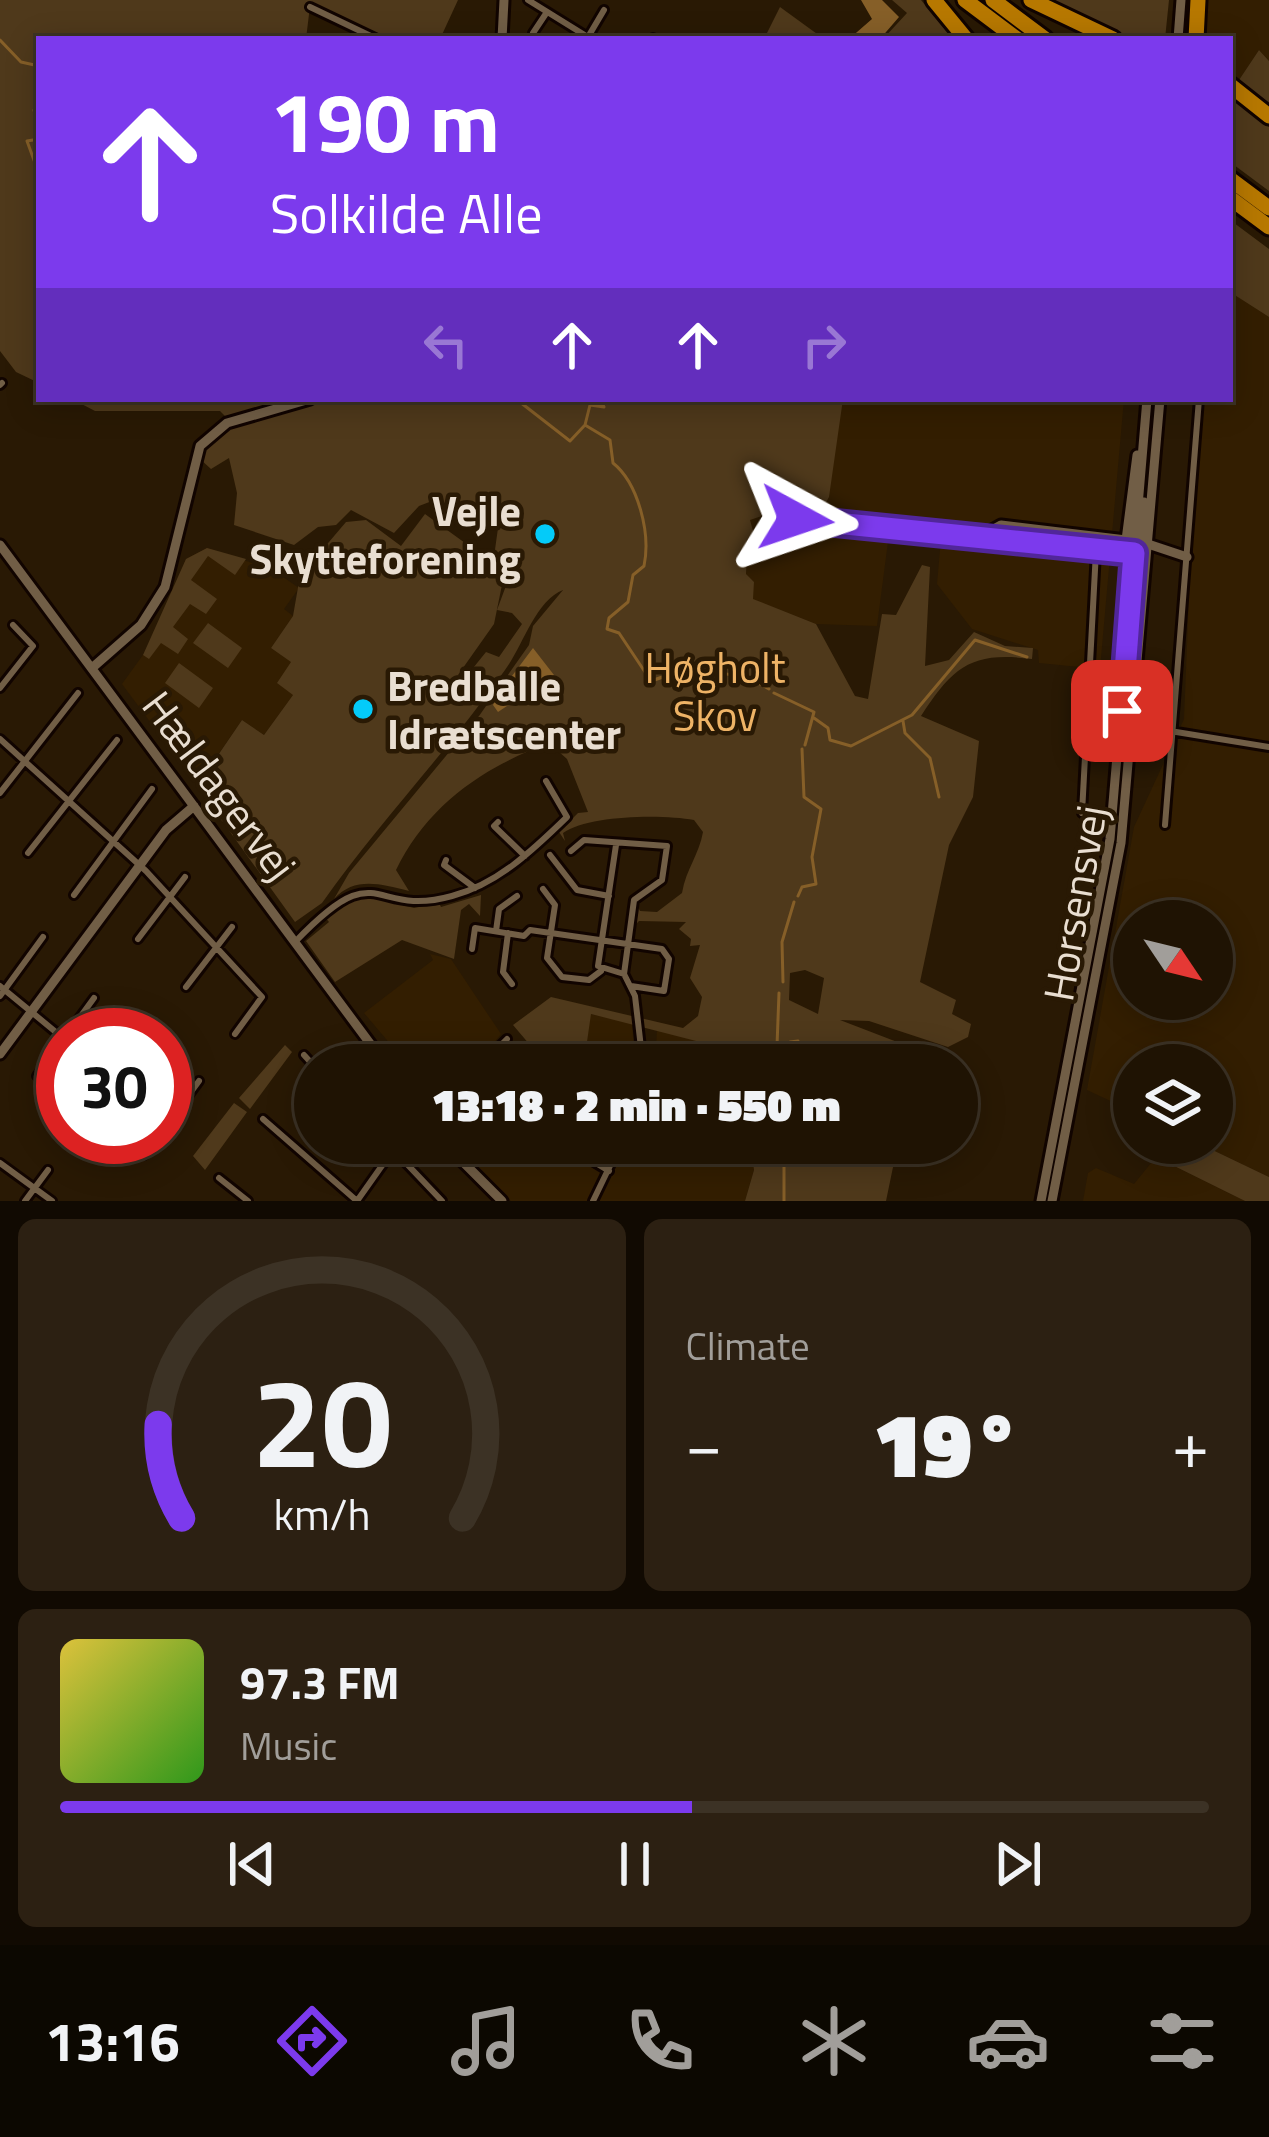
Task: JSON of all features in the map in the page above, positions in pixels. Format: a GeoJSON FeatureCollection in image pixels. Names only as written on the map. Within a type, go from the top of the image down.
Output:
{"type":"FeatureCollection","features":[{"type":"Feature","properties":{"kind":"highway"},"geometry":{"type":"LineString","coordinates":[[934,0],[964,36]]}},
{"type":"Feature","properties":{"kind":"highway"},"geometry":{"type":"LineString","coordinates":[[965,0],[1013,36]]}},
{"type":"Feature","properties":{"kind":"highway"},"geometry":{"type":"LineString","coordinates":[[993,0],[1041,36]]}},
{"type":"Feature","properties":{"kind":"highway"},"geometry":{"type":"LineString","coordinates":[[1031,0],[1107,36]]}},
{"type":"Feature","properties":{"kind":"highway"},"geometry":{"type":"LineString","coordinates":[[1193,36],[1196,0]]}},
{"type":"Feature","properties":{"kind":"highway"},"geometry":{"type":"LineString","coordinates":[[1233,87],[1269,116]]}},
{"type":"Feature","properties":{"kind":"highway"},"geometry":{"type":"LineString","coordinates":[[1233,181],[1269,208]]}},
{"type":"Feature","properties":{"kind":"highway"},"geometry":{"type":"LineString","coordinates":[[1233,200],[1269,227]]}},
{"type":"Feature","properties":{"kind":"highway"},"geometry":{"type":"LineString","coordinates":[[1233,211],[1269,237]]}},
{"type":"Feature","properties":{"kind":"street"},"geometry":{"type":"LineString","coordinates":[[502,36],[504,0]]}},
{"type":"Feature","properties":{"kind":"street"},"geometry":{"type":"LineString","coordinates":[[528,0],[587,36]]}},
{"type":"Feature","properties":{"kind":"street"},"geometry":{"type":"LineString","coordinates":[[1178,36],[1181,0]]}},
{"type":"Feature","properties":{"kind":"street"},"geometry":{"type":"LineString","coordinates":[[310,8],[371,36]]}},
{"type":"Feature","properties":{"kind":"street"},"geometry":{"type":"LineString","coordinates":[[591,36],[604,10]]}},
{"type":"Feature","properties":{"kind":"street"},"geometry":{"type":"LineString","coordinates":[[533,33],[547,11]]}},
{"type":"Feature","properties":{"kind":"street"},"geometry":{"type":"LineString","coordinates":[[92,668],[141,625],[165,586],[200,446],[236,418],[298,402]]}},
{"type":"Feature","properties":{"kind":"street"},"geometry":{"type":"LineString","coordinates":[[1138,547],[1148,402]]}},
{"type":"Feature","properties":{"kind":"street"},"geometry":{"type":"LineString","coordinates":[[1160,402],[1128,639],[1131,726],[1172,728],[1269,747]]}},
{"type":"Feature","properties":{"kind":"street"},"geometry":{"type":"LineString","coordinates":[[1165,825],[1199,402]]}},
{"type":"Feature","properties":{"kind":"street"},"geometry":{"type":"LineString","coordinates":[[1138,547],[1145,437]]}},
{"type":"Feature","properties":{"kind":"street"},"geometry":{"type":"LineString","coordinates":[[796,519],[992,533],[1096,548],[1138,547]]}},
{"type":"Feature","properties":{"kind":"street"},"geometry":{"type":"LineString","coordinates":[[992,533],[1001,525],[1186,556]]}},
{"type":"Feature","properties":{"kind":"street","name":"Hældagervej"},"geometry":{"type":"LineString","coordinates":[[0,545],[372,1044]]}},
{"type":"Feature","properties":{"kind":"street","name":"Horsensvej"},"geometry":{"type":"LineString","coordinates":[[1052,1201],[1126,806],[1142,619],[1138,547]]}},
{"type":"Feature","properties":{"kind":"street"},"geometry":{"type":"LineString","coordinates":[[1082,813],[1096,548]]}},
{"type":"Feature","properties":{"kind":"street"},"geometry":{"type":"LineString","coordinates":[[0,688],[33,646],[13,625]]}},
{"type":"Feature","properties":{"kind":"street"},"geometry":{"type":"LineString","coordinates":[[0,793],[78,693]]}},
{"type":"Feature","properties":{"kind":"street","name":"Horsensvej"},"geometry":{"type":"LineString","coordinates":[[1041,1201],[1131,726]]}},
{"type":"Feature","properties":{"kind":"street"},"geometry":{"type":"LineString","coordinates":[[0,739],[140,866],[262,997],[235,1034]]}},
{"type":"Feature","properties":{"kind":"street"},"geometry":{"type":"LineString","coordinates":[[28,853],[117,740]]}},
{"type":"Feature","properties":{"kind":"street"},"geometry":{"type":"LineString","coordinates":[[295,942],[340,899],[363,889],[425,899],[475,888],[525,856],[568,818],[546,781]]}},
{"type":"Feature","properties":{"kind":"street"},"geometry":{"type":"LineString","coordinates":[[74,895],[152,789]]}},
{"type":"Feature","properties":{"kind":"street"},"geometry":{"type":"LineString","coordinates":[[0,1054],[166,830],[194,806]]}},
{"type":"Feature","properties":{"kind":"street"},"geometry":{"type":"LineString","coordinates":[[499,822],[494,826],[525,856]]}},
{"type":"Feature","properties":{"kind":"street"},"geometry":{"type":"LineString","coordinates":[[571,850],[584,840],[668,846],[662,880],[634,900],[624,974],[640,1017],[642,1044]]}},
{"type":"Feature","properties":{"kind":"street"},"geometry":{"type":"LineString","coordinates":[[601,971],[616,845]]}},
{"type":"Feature","properties":{"kind":"street"},"geometry":{"type":"LineString","coordinates":[[550,854],[578,890],[609,896]]}},
{"type":"Feature","properties":{"kind":"street"},"geometry":{"type":"LineString","coordinates":[[446,860],[444,865],[475,888]]}},
{"type":"Feature","properties":{"kind":"street"},"geometry":{"type":"LineString","coordinates":[[138,939],[185,877]]}},
{"type":"Feature","properties":{"kind":"street"},"geometry":{"type":"LineString","coordinates":[[543,889],[555,905],[548,958],[562,977],[589,980],[601,971],[624,974]]}},
{"type":"Feature","properties":{"kind":"street"},"geometry":{"type":"LineString","coordinates":[[496,931],[500,909],[517,896]]}},
{"type":"Feature","properties":{"kind":"street"},"geometry":{"type":"LineString","coordinates":[[186,987],[232,927]]}},
{"type":"Feature","properties":{"kind":"street"},"geometry":{"type":"LineString","coordinates":[[472,949],[475,928],[551,932],[662,949],[669,959],[664,991],[631,986]]}},
{"type":"Feature","properties":{"kind":"street"},"geometry":{"type":"LineString","coordinates":[[508,933],[503,972],[512,983]]}},
{"type":"Feature","properties":{"kind":"street"},"geometry":{"type":"LineString","coordinates":[[36,1017],[1,991],[44,937]]}},
{"type":"Feature","properties":{"kind":"street"},"geometry":{"type":"LineString","coordinates":[[86,1008],[94,998]]}},
{"type":"Feature","properties":{"kind":"street"},"geometry":{"type":"LineString","coordinates":[[502,1044],[507,1039]]}},
{"type":"Feature","properties":{"kind":"street"},"geometry":{"type":"LineString","coordinates":[[192,1090],[199,1082]]}},
{"type":"Feature","properties":{"kind":"street"},"geometry":{"type":"LineString","coordinates":[[263,1120],[294,1147]]}},
{"type":"Feature","properties":{"kind":"street"},"geometry":{"type":"LineString","coordinates":[[0,1163],[52,1201]]}},
{"type":"Feature","properties":{"kind":"street"},"geometry":{"type":"LineString","coordinates":[[314,1164],[357,1201],[380,1164]]}},
{"type":"Feature","properties":{"kind":"street"},"geometry":{"type":"LineString","coordinates":[[409,1164],[442,1201]]}},
{"type":"Feature","properties":{"kind":"street"},"geometry":{"type":"LineString","coordinates":[[465,1164],[502,1201]]}},
{"type":"Feature","properties":{"kind":"street"},"geometry":{"type":"LineString","coordinates":[[597,1164],[608,1171]]}},
{"type":"Feature","properties":{"kind":"street"},"geometry":{"type":"LineString","coordinates":[[593,1201],[611,1164]]}},
{"type":"Feature","properties":{"kind":"street"},"geometry":{"type":"LineString","coordinates":[[25,1201],[48,1170]]}},
{"type":"Feature","properties":{"kind":"street"},"geometry":{"type":"LineString","coordinates":[[219,1178],[248,1201]]}},
{"type":"Feature","properties":{"kind":"shaded area"},"geometry":{"type":"Polygon","coordinates":[[[861,0],[882,0],[899,17],[883,36],[852,36],[872,19],[861,0]]]}},
{"type":"Feature","properties":{"kind":"shaded area"},"geometry":{"type":"Polygon","coordinates":[[[1206,0],[1269,0],[1269,61],[1259,50],[1239,80],[1233,77],[1233,36],[1203,36],[1206,0]]]}},
{"type":"Feature","properties":{"kind":"shaded area"},"geometry":{"type":"Polygon","coordinates":[[[1233,293],[1269,317],[1269,1177],[1233,1160],[1233,1044],[1113,1044],[1113,1102],[1087,1090],[1113,945],[1113,1020],[1233,1020],[1233,900],[1121,900],[1134,827],[1184,719],[1197,402],[1233,402],[1233,293]]]}},
{"type":"Feature","properties":{"kind":"shaded area"},"geometry":{"type":"Polygon","coordinates":[[[811,402],[1124,402],[1100,669],[1039,663],[1038,650],[972,629],[937,584],[941,539],[889,534],[877,626],[816,624],[752,599],[754,582],[746,575],[748,543],[731,448],[811,402]]]}},
{"type":"Feature","properties":{"kind":"shaded area"},"geometry":{"type":"Polygon","coordinates":[[[207,548],[273,570],[299,588],[284,609],[293,616],[271,648],[292,662],[293,695],[264,735],[242,720],[197,785],[122,684],[153,641],[186,559],[207,548]]]}},
{"type":"Feature","properties":{"kind":"shaded area"},"geometry":{"type":"Polygon","coordinates":[[[533,648],[554,675],[498,712],[493,705],[497,696],[533,648]]]}},
{"type":"Feature","properties":{"kind":"shaded area"},"geometry":{"type":"Polygon","coordinates":[[[430,954],[451,959],[501,1034],[493,1044],[390,1044],[364,1013],[433,960],[430,954]]]}},
{"type":"Feature","properties":{"kind":"shaded area"},"geometry":{"type":"Polygon","coordinates":[[[590,1014],[632,1023],[634,1044],[587,1042],[590,1014]]]}},
{"type":"Feature","properties":{"kind":"shaded area"},"geometry":{"type":"Polygon","coordinates":[[[657,1030],[709,1044],[656,1044],[657,1030]]]}},
{"type":"Feature","properties":{"kind":"shaded area"},"geometry":{"type":"Polygon","coordinates":[[[472,1164],[753,1164],[754,1170],[745,1201],[511,1201],[472,1164]]]}},
{"type":"Feature","properties":{"kind":"shaded area"},"geometry":{"type":"Polygon","coordinates":[[[1150,1164],[1170,1164],[1245,1201],[1083,1201],[1088,1173],[1096,1168],[1134,1184],[1150,1164]]]}},
{"type":"Feature","properties":{"kind":"green space"},"geometry":{"type":"Polygon","coordinates":[[[0,0],[458,0],[441,36],[376,36],[310,6],[306,36],[36,36],[36,382],[16,372],[0,351],[0,0]]]}},
{"type":"Feature","properties":{"kind":"green space"},"geometry":{"type":"Polygon","coordinates":[[[892,0],[921,0],[951,36],[886,36],[907,13],[892,0]]]}},
{"type":"Feature","properties":{"kind":"green space"},"geometry":{"type":"Polygon","coordinates":[[[1051,0],[1169,0],[1165,36],[1127,36],[1051,0]]]}},
{"type":"Feature","properties":{"kind":"green space"},"geometry":{"type":"Polygon","coordinates":[[[780,7],[820,36],[766,36],[780,7]]]}},
{"type":"Feature","properties":{"kind":"green space"},"geometry":{"type":"Polygon","coordinates":[[[1259,50],[1269,61],[1269,109],[1239,80],[1259,50]]]}},
{"type":"Feature","properties":{"kind":"green space"},"geometry":{"type":"Polygon","coordinates":[[[1233,97],[1269,127],[1269,191],[1233,164],[1233,97]]]}},
{"type":"Feature","properties":{"kind":"green space"},"geometry":{"type":"Polygon","coordinates":[[[1233,222],[1269,249],[1269,317],[1233,294],[1233,222]]]}},
{"type":"Feature","properties":{"kind":"green space"},"geometry":{"type":"Polygon","coordinates":[[[78,402],[289,402],[226,417],[220,411],[95,411],[78,402]]]}},
{"type":"Feature","properties":{"kind":"green space","name":"Høgholt Skov"},"geometry":{"type":"Polygon","coordinates":[[[308,402],[843,402],[829,497],[817,518],[765,515],[750,520],[755,538],[748,543],[746,574],[754,582],[753,599],[816,624],[855,696],[868,699],[882,614],[896,615],[922,565],[930,567],[925,666],[949,660],[974,632],[1005,646],[1033,648],[1032,659],[993,658],[966,666],[943,685],[921,716],[979,741],[973,797],[949,845],[920,982],[956,1000],[952,1014],[971,1024],[968,1037],[939,1044],[869,1021],[840,1020],[902,1044],[708,1044],[591,1014],[585,1044],[529,1044],[513,1025],[551,997],[683,1028],[698,1016],[702,997],[690,978],[700,945],[690,946],[691,939],[679,929],[686,922],[639,921],[634,926],[637,905],[640,911],[657,912],[682,893],[703,832],[694,820],[626,818],[574,827],[563,833],[565,841],[559,832],[578,813],[588,812],[567,759],[549,743],[480,777],[441,808],[396,870],[409,891],[358,885],[334,899],[349,873],[479,716],[529,645],[533,626],[563,590],[545,604],[483,700],[322,903],[295,922],[197,786],[242,720],[264,735],[293,695],[277,683],[291,662],[271,648],[293,616],[300,576],[346,522],[366,520],[401,546],[425,514],[483,556],[479,563],[503,580],[494,624],[458,675],[465,678],[486,652],[499,657],[522,624],[512,613],[497,610],[507,583],[493,564],[498,528],[432,501],[419,506],[394,533],[351,510],[336,525],[318,527],[294,545],[234,525],[237,493],[229,458],[211,469],[200,459],[211,444],[237,425],[308,402]],[[805,970],[790,973],[789,1000],[818,1014],[824,978],[805,970]]]}},
{"type":"Feature","properties":{"kind":"green space"},"geometry":{"type":"Polygon","coordinates":[[[207,548],[246,559],[235,575],[208,556],[191,580],[217,599],[206,614],[190,604],[173,627],[188,639],[178,654],[161,643],[149,659],[143,655],[186,559],[207,548]]]}},
{"type":"Feature","properties":{"kind":"green space"},"geometry":{"type":"Polygon","coordinates":[[[208,623],[242,648],[228,668],[193,643],[208,623]]]}},
{"type":"Feature","properties":{"kind":"green space"},"geometry":{"type":"Polygon","coordinates":[[[179,663],[213,688],[199,708],[165,683],[179,663]]]}},
{"type":"Feature","properties":{"kind":"green space"},"geometry":{"type":"Polygon","coordinates":[[[355,895],[380,895],[380,899],[414,908],[439,903],[441,907],[481,895],[480,916],[469,904],[461,910],[454,959],[402,940],[335,982],[306,941],[329,922],[325,917],[355,895]]]}},
{"type":"Feature","properties":{"kind":"green space"},"geometry":{"type":"Polygon","coordinates":[[[285,1045],[292,1052],[250,1109],[239,1098],[285,1045]]]}},
{"type":"Feature","properties":{"kind":"green space"},"geometry":{"type":"Polygon","coordinates":[[[234,1103],[247,1112],[205,1170],[193,1156],[234,1103]]]}},
{"type":"Feature","properties":{"kind":"green space"},"geometry":{"type":"Polygon","coordinates":[[[1233,1160],[1269,1177],[1269,1201],[1245,1201],[1170,1164],[1233,1164],[1233,1160]]]}},
{"type":"Feature","properties":{"kind":"green space"},"geometry":{"type":"Polygon","coordinates":[[[753,1164],[894,1164],[886,1201],[745,1201],[753,1164]]]}},
{"type":"Feature","properties":{"kind":"waterway"},"geometry":{"type":"LineString","coordinates":[[0,40],[21,62],[36,65]]}},
{"type":"Feature","properties":{"kind":"waterway"},"geometry":{"type":"LineString","coordinates":[[36,107],[36,119]]}},
{"type":"Feature","properties":{"kind":"waterway"},"geometry":{"type":"LineString","coordinates":[[36,140],[27,141],[36,166]]}},
{"type":"Feature","properties":{"kind":"waterway"},"geometry":{"type":"LineString","coordinates":[[520,402],[570,441],[585,425],[610,440],[613,463],[641,510],[646,553],[644,566],[633,575],[628,602],[609,618],[607,629],[619,633],[651,681],[710,672],[741,677],[769,689]]}},
{"type":"Feature","properties":{"kind":"waterway"},"geometry":{"type":"LineString","coordinates":[[585,425],[590,405],[604,407],[602,402]]}},
{"type":"Feature","properties":{"kind":"waterway"},"geometry":{"type":"LineString","coordinates":[[814,718],[828,728],[830,740],[851,746],[912,715],[975,640],[1027,657]]}},
{"type":"Feature","properties":{"kind":"waterway"},"geometry":{"type":"LineString","coordinates":[[774,693],[814,712],[805,745]]}},
{"type":"Feature","properties":{"kind":"waterway"},"geometry":{"type":"LineString","coordinates":[[903,721],[905,733],[930,758],[939,797]]}},
{"type":"Feature","properties":{"kind":"waterway"},"geometry":{"type":"LineString","coordinates":[[798,896],[802,887],[816,884],[812,857],[821,809],[804,797],[802,749]]}},
{"type":"Feature","properties":{"kind":"waterway"},"geometry":{"type":"LineString","coordinates":[[783,982],[782,942],[794,902]]}},
{"type":"Feature","properties":{"kind":"waterway"},"geometry":{"type":"LineString","coordinates":[[777,1044],[779,993]]}},
{"type":"Feature","properties":{"kind":"waterway"},"geometry":{"type":"LineString","coordinates":[[790,1044],[798,1044]]}},
{"type":"Feature","properties":{"kind":"waterway"},"geometry":{"type":"LineString","coordinates":[[784,1164],[784,1201]]}},
{"type":"Feature","properties":{"kind":"place","name":"Vejle Skytteforening"},"geometry":{"type":"Point","coordinates":[545,534]}},
{"type":"Feature","properties":{"kind":"place","name":"Bredballe Idrætscenter"},"geometry":{"type":"Point","coordinates":[363,709]}},
{"type":"Feature","properties":{"kind":"route"},"geometry":{"type":"LineString","coordinates":[[796,519],[1134,553],[1122,711]]}}]}
